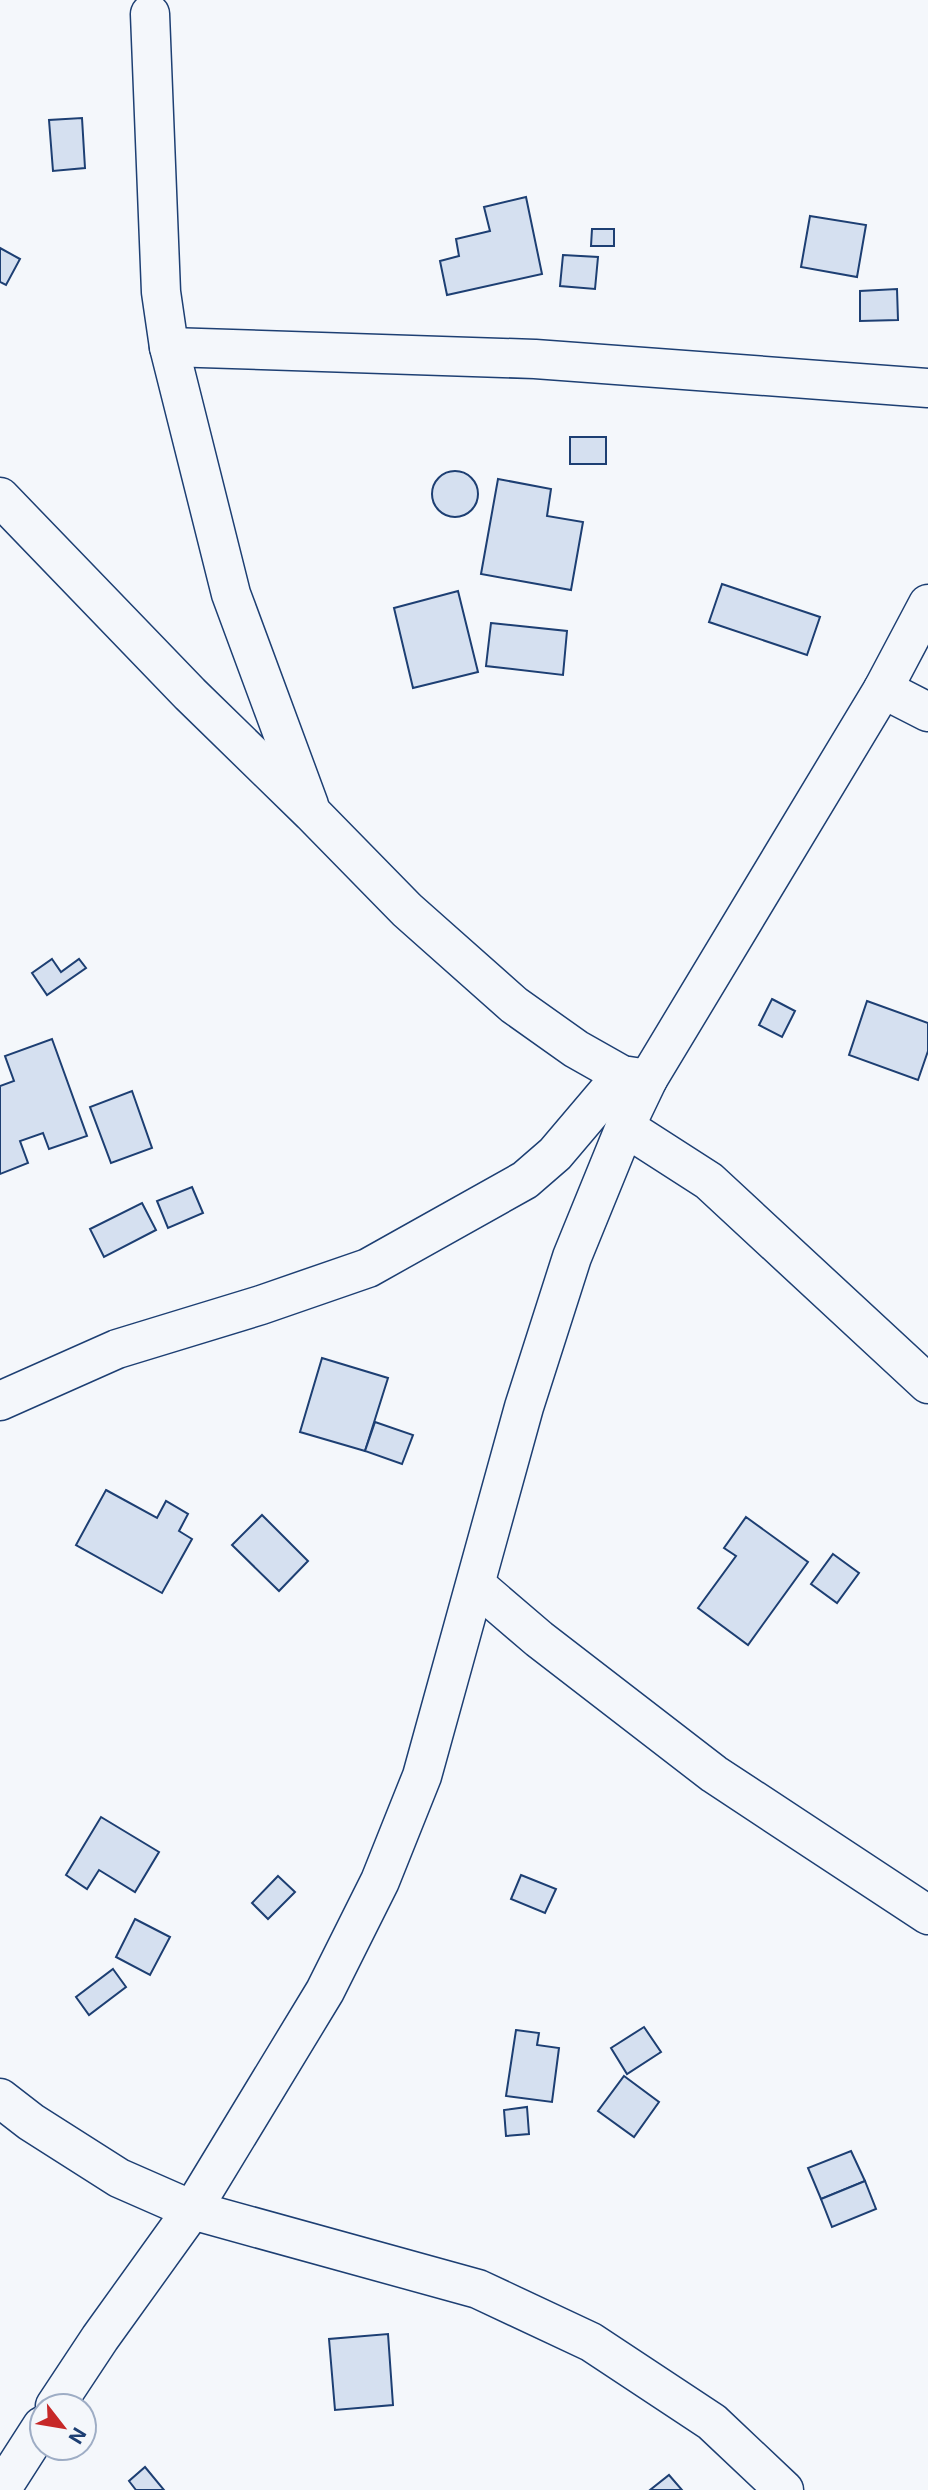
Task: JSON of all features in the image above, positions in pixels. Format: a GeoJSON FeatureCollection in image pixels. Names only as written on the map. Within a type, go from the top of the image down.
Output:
{"type":"FeatureCollection","features":[{"type":"Feature","properties":{"kind":"street"},"geometry":{"type":"LineString","coordinates":[[150,14],[161,292],[169,347],[231,594],[312,813]]}},
{"type":"Feature","properties":{"kind":"street"},"geometry":{"type":"LineString","coordinates":[[169,347],[535,359],[928,388]]}},
{"type":"Feature","properties":{"kind":"street"},"geometry":{"type":"LineString","coordinates":[[0,497],[407,911],[514,1005],[576,1049],[635,1077]]}},
{"type":"Feature","properties":{"kind":"street"},"geometry":{"type":"LineString","coordinates":[[0,1401],[117,1349],[261,1305],[368,1268],[525,1180],[635,1077],[883,690],[928,604]]}},
{"type":"Feature","properties":{"kind":"street"},"geometry":{"type":"LineString","coordinates":[[883,690],[928,712]]}},
{"type":"Feature","properties":{"kind":"street"},"geometry":{"type":"LineString","coordinates":[[64,2392],[192,2210],[325,1991],[380,1881],[422,1776],[524,1408],[568,1270],[625,1127],[635,1077]]}},
{"type":"Feature","properties":{"kind":"street"},"geometry":{"type":"LineString","coordinates":[[625,1127],[709,1181],[928,1384]]}},
{"type":"Feature","properties":{"kind":"street"},"geometry":{"type":"LineString","coordinates":[[476,1585],[539,1639],[714,1774],[928,1915]]}},
{"type":"Feature","properties":{"kind":"street"},"geometry":{"type":"LineString","coordinates":[[0,2098],[31,2122],[119,2178],[192,2210],[478,2289],[591,2342],[712,2422],[784,2490]]}},
{"type":"Feature","properties":{"kind":"street"},"geometry":{"type":"LineString","coordinates":[[1,2490],[28,2448]]}},
{"type":"Feature","properties":{"kind":"building"},"geometry":{"type":"Polygon","coordinates":[[[82,118],[85,168],[53,171],[49,120],[82,118]]]}},
{"type":"Feature","properties":{"kind":"building"},"geometry":{"type":"Polygon","coordinates":[[[526,197],[542,274],[447,295],[440,261],[459,256],[456,239],[490,231],[484,207],[526,197]]]}},
{"type":"Feature","properties":{"kind":"building"},"geometry":{"type":"Polygon","coordinates":[[[810,216],[866,225],[857,277],[801,267],[810,216]]]}},
{"type":"Feature","properties":{"kind":"building"},"geometry":{"type":"Polygon","coordinates":[[[592,229],[614,229],[614,246],[591,246],[592,229]]]}},
{"type":"Feature","properties":{"kind":"building"},"geometry":{"type":"Polygon","coordinates":[[[0,248],[20,259],[6,285],[0,282],[0,248]]]}},
{"type":"Feature","properties":{"kind":"building"},"geometry":{"type":"Polygon","coordinates":[[[563,255],[598,257],[595,289],[560,286],[563,255]]]}},
{"type":"Feature","properties":{"kind":"building"},"geometry":{"type":"Polygon","coordinates":[[[897,289],[898,320],[860,321],[860,291],[897,289]]]}},
{"type":"Feature","properties":{"kind":"building"},"geometry":{"type":"Polygon","coordinates":[[[570,437],[606,437],[606,464],[570,464],[570,437]]]}},
{"type":"Feature","properties":{"kind":"building"},"geometry":{"type":"Polygon","coordinates":[[[455,471],[471,478],[478,494],[471,510],[455,517],[439,510],[432,494],[439,478],[455,471]]]}},
{"type":"Feature","properties":{"kind":"building"},"geometry":{"type":"Polygon","coordinates":[[[498,479],[551,489],[547,516],[583,522],[571,590],[481,574],[498,479]]]}},
{"type":"Feature","properties":{"kind":"building"},"geometry":{"type":"Polygon","coordinates":[[[722,584],[820,617],[807,655],[709,622],[722,584]]]}},
{"type":"Feature","properties":{"kind":"building"},"geometry":{"type":"Polygon","coordinates":[[[458,591],[478,672],[413,688],[394,608],[458,591]]]}},
{"type":"Feature","properties":{"kind":"building"},"geometry":{"type":"Polygon","coordinates":[[[491,623],[567,631],[563,675],[486,666],[491,623]]]}},
{"type":"Feature","properties":{"kind":"building"},"geometry":{"type":"Polygon","coordinates":[[[52,959],[61,972],[79,959],[86,968],[47,995],[32,973],[52,959]]]}},
{"type":"Feature","properties":{"kind":"building"},"geometry":{"type":"Polygon","coordinates":[[[772,999],[795,1011],[782,1037],[759,1025],[772,999]]]}},
{"type":"Feature","properties":{"kind":"building"},"geometry":{"type":"Polygon","coordinates":[[[867,1001],[928,1023],[928,1051],[918,1080],[849,1055],[867,1001]]]}},
{"type":"Feature","properties":{"kind":"building"},"geometry":{"type":"Polygon","coordinates":[[[52,1039],[87,1136],[49,1149],[43,1133],[20,1141],[28,1163],[0,1174],[0,1086],[14,1081],[5,1056],[52,1039]]]}},
{"type":"Feature","properties":{"kind":"building"},"geometry":{"type":"Polygon","coordinates":[[[132,1091],[152,1148],[111,1163],[90,1107],[132,1091]]]}},
{"type":"Feature","properties":{"kind":"building"},"geometry":{"type":"Polygon","coordinates":[[[192,1187],[203,1213],[168,1228],[157,1201],[192,1187]]]}},
{"type":"Feature","properties":{"kind":"building"},"geometry":{"type":"Polygon","coordinates":[[[142,1203],[156,1230],[104,1257],[90,1229],[142,1203]]]}},
{"type":"Feature","properties":{"kind":"building"},"geometry":{"type":"Polygon","coordinates":[[[322,1358],[388,1378],[365,1451],[300,1432],[322,1358]]]}},
{"type":"Feature","properties":{"kind":"building"},"geometry":{"type":"Polygon","coordinates":[[[375,1422],[413,1435],[402,1464],[365,1451],[375,1422]]]}},
{"type":"Feature","properties":{"kind":"building"},"geometry":{"type":"Polygon","coordinates":[[[106,1490],[157,1518],[166,1501],[188,1514],[179,1531],[192,1539],[162,1593],[76,1545],[106,1490]]]}},
{"type":"Feature","properties":{"kind":"building"},"geometry":{"type":"Polygon","coordinates":[[[262,1515],[308,1561],[279,1591],[232,1545],[262,1515]]]}},
{"type":"Feature","properties":{"kind":"building"},"geometry":{"type":"Polygon","coordinates":[[[746,1517],[808,1562],[748,1645],[698,1608],[736,1556],[724,1548],[746,1517]]]}},
{"type":"Feature","properties":{"kind":"building"},"geometry":{"type":"Polygon","coordinates":[[[833,1554],[859,1573],[837,1603],[811,1584],[833,1554]]]}},
{"type":"Feature","properties":{"kind":"building"},"geometry":{"type":"Polygon","coordinates":[[[101,1817],[159,1852],[135,1892],[99,1870],[87,1889],[66,1875],[101,1817]]]}},
{"type":"Feature","properties":{"kind":"building"},"geometry":{"type":"Polygon","coordinates":[[[521,1875],[556,1889],[545,1913],[511,1899],[521,1875]]]}},
{"type":"Feature","properties":{"kind":"building"},"geometry":{"type":"Polygon","coordinates":[[[278,1876],[295,1892],[268,1919],[252,1903],[278,1876]]]}},
{"type":"Feature","properties":{"kind":"building"},"geometry":{"type":"Polygon","coordinates":[[[135,1919],[170,1937],[150,1975],[116,1957],[135,1919]]]}},
{"type":"Feature","properties":{"kind":"building"},"geometry":{"type":"Polygon","coordinates":[[[113,1969],[126,1987],[89,2015],[76,1997],[113,1969]]]}},
{"type":"Feature","properties":{"kind":"building"},"geometry":{"type":"Polygon","coordinates":[[[644,2027],[661,2052],[627,2074],[611,2048],[644,2027]]]}},
{"type":"Feature","properties":{"kind":"building"},"geometry":{"type":"Polygon","coordinates":[[[516,2030],[539,2033],[537,2045],[559,2048],[552,2102],[506,2096],[516,2030]]]}},
{"type":"Feature","properties":{"kind":"building"},"geometry":{"type":"Polygon","coordinates":[[[624,2076],[659,2102],[634,2137],[598,2111],[624,2076]]]}},
{"type":"Feature","properties":{"kind":"building"},"geometry":{"type":"Polygon","coordinates":[[[527,2107],[529,2134],[506,2136],[504,2110],[527,2107]]]}},
{"type":"Feature","properties":{"kind":"building"},"geometry":{"type":"Polygon","coordinates":[[[851,2151],[865,2181],[821,2199],[808,2168],[851,2151]]]}},
{"type":"Feature","properties":{"kind":"building"},"geometry":{"type":"Polygon","coordinates":[[[865,2181],[876,2209],[832,2227],[821,2199],[865,2181]]]}},
{"type":"Feature","properties":{"kind":"building"},"geometry":{"type":"Polygon","coordinates":[[[388,2334],[393,2405],[335,2410],[329,2339],[388,2334]]]}},
{"type":"Feature","properties":{"kind":"building"},"geometry":{"type":"Polygon","coordinates":[[[145,2467],[164,2490],[136,2490],[129,2481],[145,2467]]]}},
{"type":"Feature","properties":{"kind":"building"},"geometry":{"type":"Polygon","coordinates":[[[669,2475],[682,2490],[650,2490],[669,2475]]]}}]}
